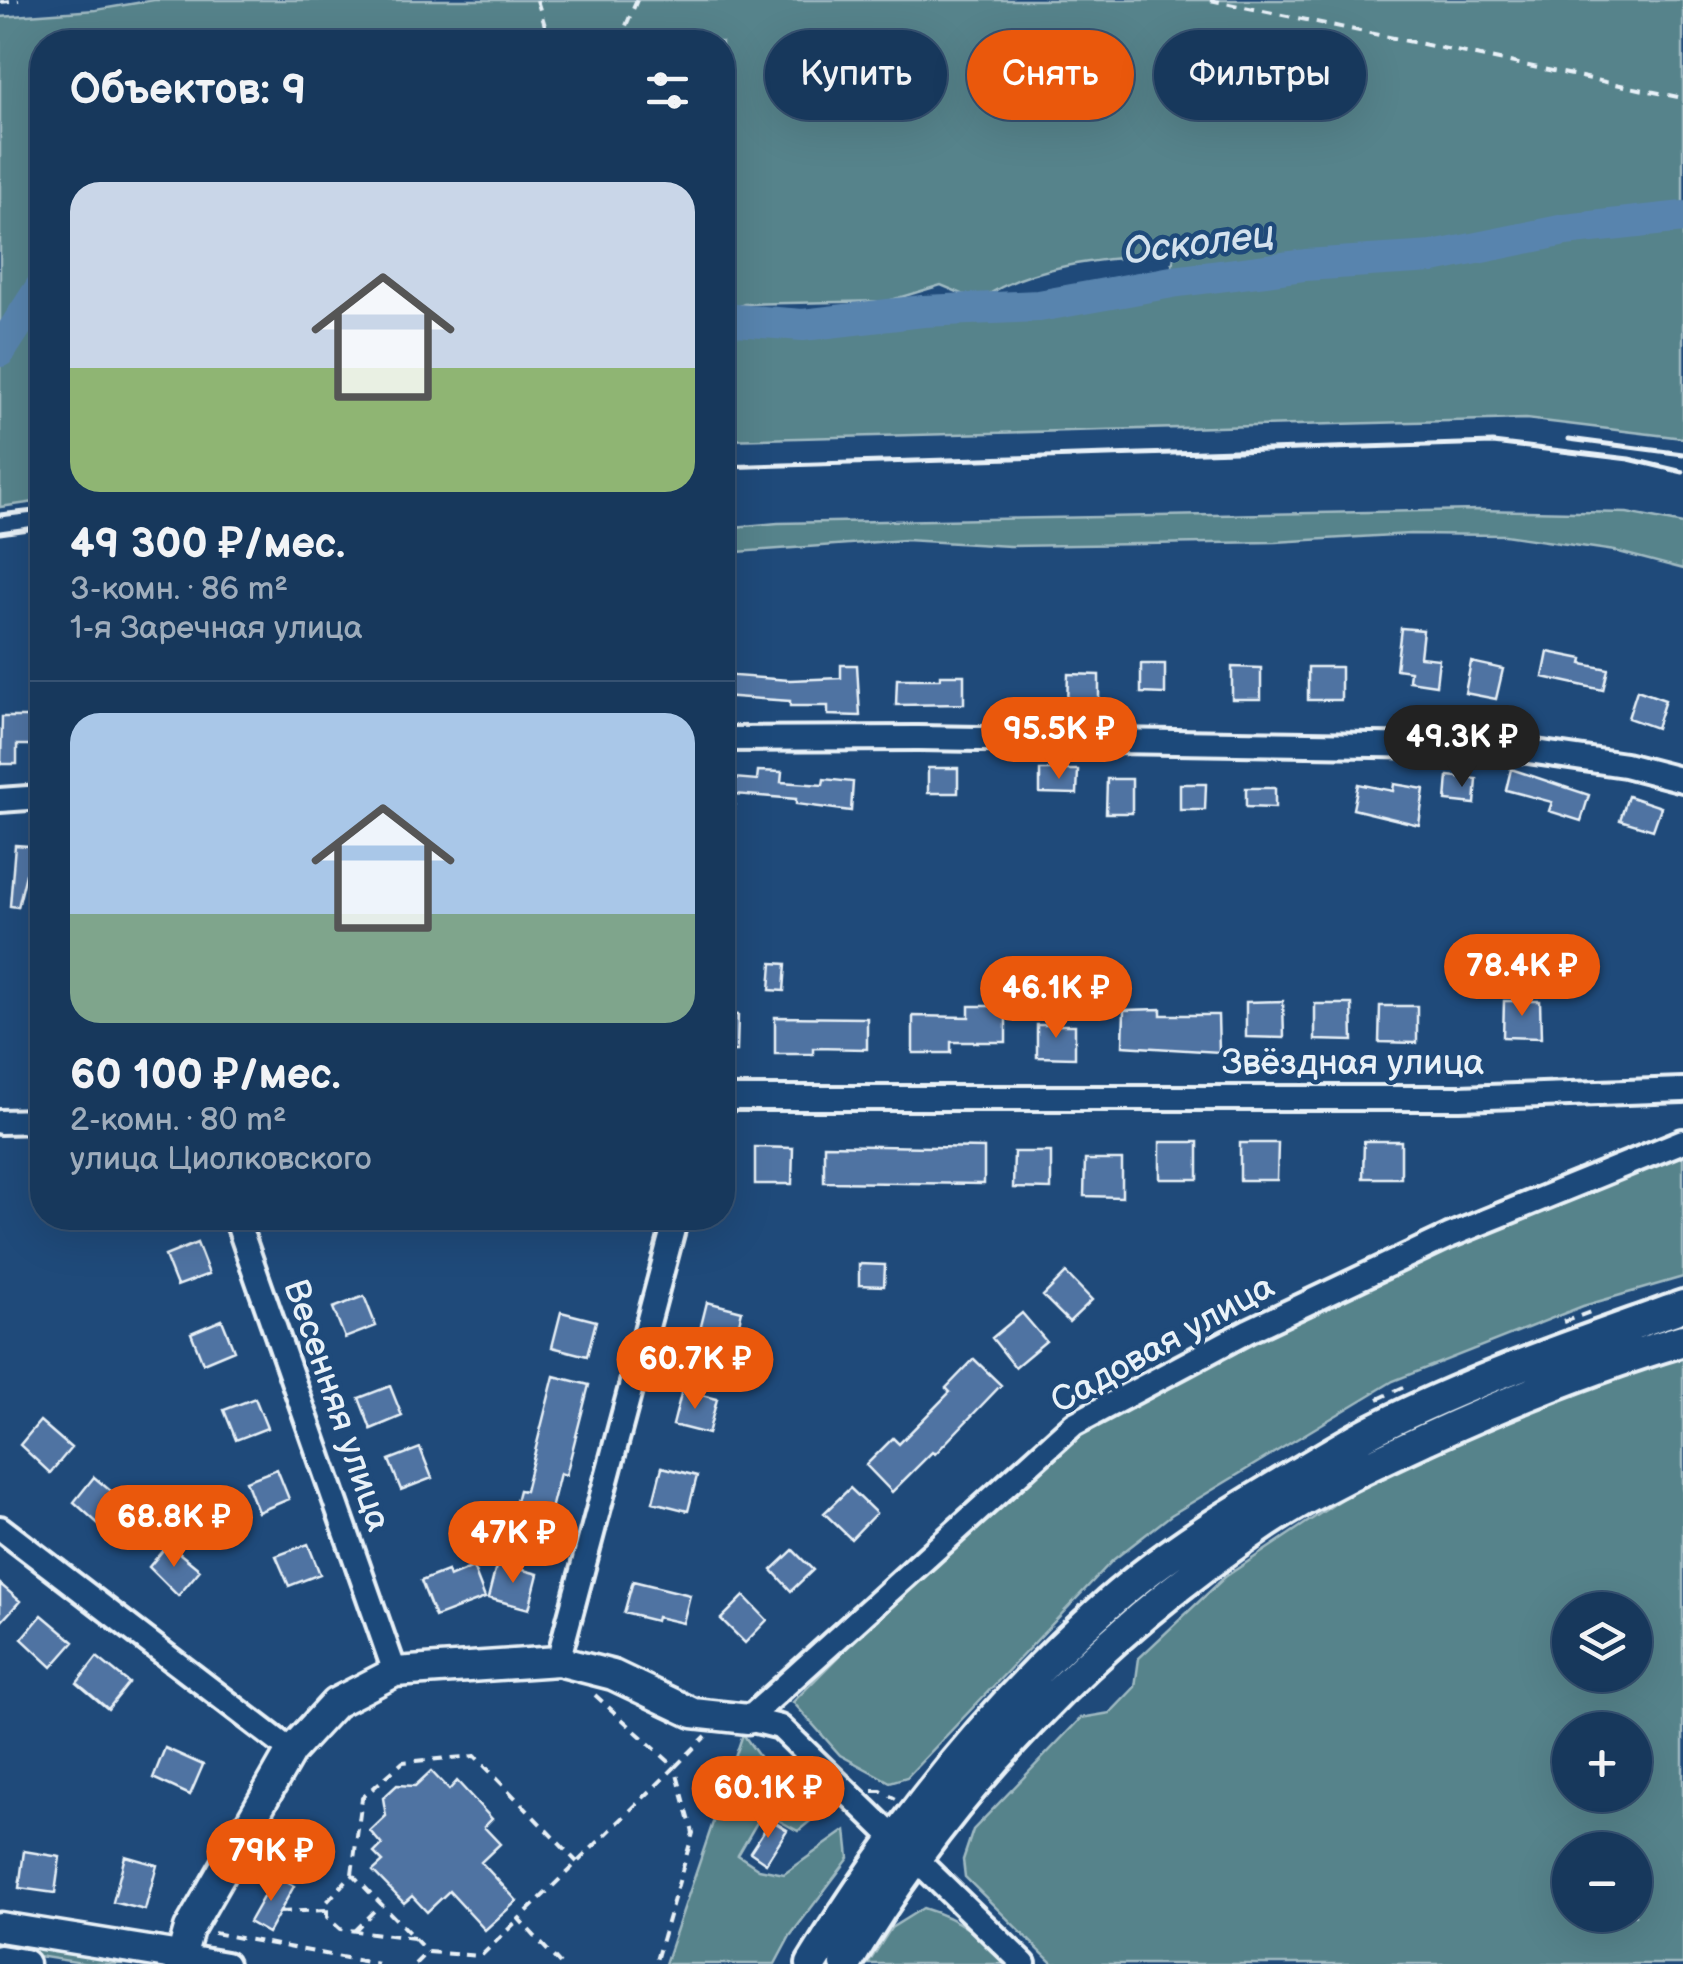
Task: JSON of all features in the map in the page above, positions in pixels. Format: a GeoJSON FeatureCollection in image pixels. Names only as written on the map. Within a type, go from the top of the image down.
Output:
{"type":"FeatureCollection","features":[{"type":"Feature","properties":{"kind":"main road"},"geometry":{"type":"LineString","coordinates":[[846,1964],[886,1898],[906,1850],[954,1764],[1034,1674],[1110,1602],[1198,1536],[1379,1426],[1512,1367],[1683,1306]]}},
{"type":"Feature","properties":{"kind":"main road"},"geometry":{"type":"LineString","coordinates":[[812,1964],[857,1890],[906,1850],[989,1768],[1079,1670],[1162,1601],[1268,1522],[1369,1465],[1521,1395],[1683,1340]]}},
{"type":"Feature","properties":{"kind":"street"},"geometry":{"type":"LineString","coordinates":[[735,739],[1500,747],[1625,765],[1683,780]]}},
{"type":"Feature","properties":{"kind":"street"},"geometry":{"type":"LineString","coordinates":[[0,800],[30,798]]}},
{"type":"Feature","properties":{"kind":"street","name":"Звёздная улица"},"geometry":{"type":"LineString","coordinates":[[735,1098],[1460,1098],[1683,1090]]}},
{"type":"Feature","properties":{"kind":"street"},"geometry":{"type":"LineString","coordinates":[[0,1122],[30,1122]]}},
{"type":"Feature","properties":{"kind":"street","name":"Садовая улица"},"geometry":{"type":"LineString","coordinates":[[735,1719],[1074,1424],[1248,1332],[1448,1236],[1683,1141]]}},
{"type":"Feature","properties":{"kind":"street","name":"Весенняя улица"},"geometry":{"type":"LineString","coordinates":[[240,1230],[395,1672]]}},
{"type":"Feature","properties":{"kind":"street"},"geometry":{"type":"LineString","coordinates":[[558,1662],[673,1230]]}},
{"type":"Feature","properties":{"kind":"street"},"geometry":{"type":"LineString","coordinates":[[0,1528],[291,1752]]}},
{"type":"Feature","properties":{"kind":"street"},"geometry":{"type":"LineString","coordinates":[[180,1960],[190,1929],[291,1752],[335,1703],[395,1672],[558,1662],[613,1675],[693,1713],[780,1727],[1024,1964]]}},
{"type":"Feature","properties":{"kind":"street"},"geometry":{"type":"LineString","coordinates":[[0,1927],[180,1960],[226,1964]]}},
{"type":"Feature","properties":{"kind":"street"},"geometry":{"type":"LineString","coordinates":[[0,1960],[24,1964]]}},
{"type":"Feature","properties":{"kind":"path"},"geometry":{"type":"LineString","coordinates":[[0,2],[20,0]]}},
{"type":"Feature","properties":{"kind":"path"},"geometry":{"type":"LineString","coordinates":[[537,0],[546,30]]}},
{"type":"Feature","properties":{"kind":"path"},"geometry":{"type":"LineString","coordinates":[[624,30],[637,0]]}},
{"type":"Feature","properties":{"kind":"path"},"geometry":{"type":"LineString","coordinates":[[1210,0],[1683,98]]}},
{"type":"Feature","properties":{"kind":"path"},"geometry":{"type":"LineString","coordinates":[[587,1688],[675,1767],[693,1832],[655,1964]]}},
{"type":"Feature","properties":{"kind":"path"},"geometry":{"type":"LineString","coordinates":[[352,1874],[427,1952],[481,1956],[675,1767],[735,1719]]}},
{"type":"Feature","properties":{"kind":"path"},"geometry":{"type":"LineString","coordinates":[[414,1938],[340,1929],[327,1917],[326,1902],[352,1874],[362,1798],[403,1762],[475,1756],[577,1862]]}},
{"type":"Feature","properties":{"kind":"path"},"geometry":{"type":"LineString","coordinates":[[354,1931],[381,1904]]}},
{"type":"Feature","properties":{"kind":"path"},"geometry":{"type":"LineString","coordinates":[[280,1912],[327,1910]]}},
{"type":"Feature","properties":{"kind":"path"},"geometry":{"type":"LineString","coordinates":[[519,1919],[560,1964]]}},
{"type":"Feature","properties":{"kind":"path"},"geometry":{"type":"LineString","coordinates":[[190,1929],[378,1964]]}},
{"type":"Feature","properties":{"kind":"path"},"geometry":{"type":"LineString","coordinates":[[415,1964],[427,1952]]}},
{"type":"Feature","properties":{"kind":"green space"},"geometry":{"type":"Polygon","coordinates":[[[154,0],[1683,0],[1683,214],[1561,225],[1430,251],[1170,275],[1175,253],[1100,260],[1022,278],[979,301],[941,285],[888,301],[744,304],[735,308],[735,30],[30,30],[30,295],[0,339],[0,17],[96,10],[154,0]]]}},
{"type":"Feature","properties":{"kind":"green space"},"geometry":{"type":"Polygon","coordinates":[[[1683,222],[1683,438],[1526,419],[735,440],[735,325],[804,330],[923,316],[1042,312],[1173,288],[1305,271],[1434,262],[1557,241],[1580,233],[1683,222]]]}},
{"type":"Feature","properties":{"kind":"green space"},"geometry":{"type":"Polygon","coordinates":[[[30,314],[30,503],[0,507],[0,359],[30,314]]]}},
{"type":"Feature","properties":{"kind":"green space"},"geometry":{"type":"Polygon","coordinates":[[[1479,510],[1627,513],[1683,524],[1683,569],[1615,551],[1505,535],[1410,534],[1275,542],[1010,546],[905,540],[735,552],[735,527],[1479,510]]]}},
{"type":"Feature","properties":{"kind":"green space"},"geometry":{"type":"Polygon","coordinates":[[[1683,1144],[1683,1277],[1583,1306],[1393,1381],[1171,1515],[1113,1560],[907,1777],[890,1782],[840,1755],[793,1702],[1002,1491],[1086,1418],[1158,1378],[1683,1144]]]}},
{"type":"Feature","properties":{"kind":"green space"},"geometry":{"type":"Polygon","coordinates":[[[1683,1358],[1683,1964],[1053,1964],[965,1877],[963,1860],[973,1830],[1081,1718],[1110,1713],[1135,1687],[1139,1658],[1225,1577],[1396,1463],[1611,1379],[1683,1358]]]}},
{"type":"Feature","properties":{"kind":"green space"},"geometry":{"type":"Polygon","coordinates":[[[743,1734],[790,1800],[829,1792],[825,1809],[798,1831],[763,1812],[738,1855],[759,1869],[784,1874],[846,1830],[849,1858],[790,1936],[775,1964],[665,1964],[743,1734]]]}},
{"type":"Feature","properties":{"kind":"green space"},"geometry":{"type":"Polygon","coordinates":[[[923,1908],[970,1930],[1010,1964],[868,1964],[891,1928],[923,1908]]]}},
{"type":"Feature","properties":{"kind":"green space"},"geometry":{"type":"Polygon","coordinates":[[[0,1935],[153,1964],[88,1964],[0,1950],[0,1935]]]}},
{"type":"Feature","properties":{"kind":"building"},"geometry":{"type":"Polygon","coordinates":[[[1401,628],[1423,630],[1420,657],[1439,659],[1436,685],[1409,681],[1410,671],[1396,669],[1401,628]]]}},
{"type":"Feature","properties":{"kind":"building"},"geometry":{"type":"Polygon","coordinates":[[[1548,652],[1608,669],[1603,690],[1543,677],[1548,652]]]}},
{"type":"Feature","properties":{"kind":"building"},"geometry":{"type":"Polygon","coordinates":[[[1471,662],[1503,669],[1496,699],[1465,693],[1471,662]]]}},
{"type":"Feature","properties":{"kind":"building"},"geometry":{"type":"Polygon","coordinates":[[[1141,664],[1165,664],[1165,694],[1141,693],[1141,664]]]}},
{"type":"Feature","properties":{"kind":"building"},"geometry":{"type":"Polygon","coordinates":[[[841,665],[857,665],[860,716],[828,715],[828,706],[790,706],[790,701],[735,697],[735,676],[841,678],[841,665]]]}},
{"type":"Feature","properties":{"kind":"building"},"geometry":{"type":"Polygon","coordinates":[[[1232,667],[1261,668],[1261,699],[1232,699],[1232,667]]]}},
{"type":"Feature","properties":{"kind":"building"},"geometry":{"type":"Polygon","coordinates":[[[1308,667],[1341,667],[1341,700],[1308,700],[1308,667]]]}},
{"type":"Feature","properties":{"kind":"building"},"geometry":{"type":"Polygon","coordinates":[[[1068,674],[1099,675],[1099,705],[1067,705],[1068,674]]]}},
{"type":"Feature","properties":{"kind":"building"},"geometry":{"type":"Polygon","coordinates":[[[940,675],[964,675],[964,704],[896,705],[897,679],[940,679],[940,675]]]}},
{"type":"Feature","properties":{"kind":"building"},"geometry":{"type":"Polygon","coordinates":[[[1637,690],[1665,700],[1656,728],[1628,718],[1637,690]]]}},
{"type":"Feature","properties":{"kind":"building"},"geometry":{"type":"Polygon","coordinates":[[[2,717],[30,717],[30,745],[17,745],[17,764],[1,764],[2,717]]]}},
{"type":"Feature","properties":{"kind":"building"},"geometry":{"type":"Polygon","coordinates":[[[928,768],[958,768],[958,793],[928,793],[928,768]]]}},
{"type":"Feature","properties":{"kind":"building"},"geometry":{"type":"Polygon","coordinates":[[[1511,769],[1589,795],[1581,821],[1549,811],[1552,802],[1506,790],[1511,769]]]}},
{"type":"Feature","properties":{"kind":"building"},"geometry":{"type":"Polygon","coordinates":[[[1040,770],[1078,770],[1077,794],[1040,793],[1040,770]]]}},
{"type":"Feature","properties":{"kind":"building"},"geometry":{"type":"Polygon","coordinates":[[[758,771],[782,772],[781,782],[853,782],[851,811],[796,804],[796,799],[735,794],[735,778],[757,780],[758,771]]]}},
{"type":"Feature","properties":{"kind":"building"},"geometry":{"type":"Polygon","coordinates":[[[1448,776],[1477,779],[1475,804],[1446,801],[1448,776]]]}},
{"type":"Feature","properties":{"kind":"building"},"geometry":{"type":"Polygon","coordinates":[[[1107,779],[1132,779],[1132,813],[1106,813],[1107,779]]]}},
{"type":"Feature","properties":{"kind":"building"},"geometry":{"type":"Polygon","coordinates":[[[1180,784],[1206,784],[1205,810],[1180,810],[1180,784]]]}},
{"type":"Feature","properties":{"kind":"building"},"geometry":{"type":"Polygon","coordinates":[[[1358,784],[1393,791],[1394,784],[1424,789],[1419,825],[1353,809],[1358,784]]]}},
{"type":"Feature","properties":{"kind":"building"},"geometry":{"type":"Polygon","coordinates":[[[1246,788],[1275,788],[1275,808],[1246,807],[1246,788]]]}},
{"type":"Feature","properties":{"kind":"building"},"geometry":{"type":"Polygon","coordinates":[[[1628,796],[1661,807],[1653,830],[1620,820],[1628,796]]]}},
{"type":"Feature","properties":{"kind":"building"},"geometry":{"type":"Polygon","coordinates":[[[15,845],[30,846],[30,874],[26,874],[18,907],[10,906],[15,845]]]}},
{"type":"Feature","properties":{"kind":"building"},"geometry":{"type":"Polygon","coordinates":[[[772,963],[786,964],[784,991],[770,990],[772,963]]]}},
{"type":"Feature","properties":{"kind":"building"},"geometry":{"type":"Polygon","coordinates":[[[1283,1001],[1284,1038],[1246,1037],[1246,1002],[1283,1001]]]}},
{"type":"Feature","properties":{"kind":"building"},"geometry":{"type":"Polygon","coordinates":[[[1504,1001],[1540,1001],[1541,1038],[1503,1037],[1504,1001]]]}},
{"type":"Feature","properties":{"kind":"building"},"geometry":{"type":"Polygon","coordinates":[[[1315,1004],[1352,1004],[1353,1041],[1315,1040],[1315,1004]]]}},
{"type":"Feature","properties":{"kind":"building"},"geometry":{"type":"Polygon","coordinates":[[[969,1006],[1006,1006],[1006,1042],[951,1042],[951,1053],[913,1053],[913,1016],[969,1017],[969,1006]]]}},
{"type":"Feature","properties":{"kind":"building"},"geometry":{"type":"Polygon","coordinates":[[[1380,1006],[1417,1006],[1417,1043],[1379,1042],[1380,1006]]]}},
{"type":"Feature","properties":{"kind":"building"},"geometry":{"type":"Polygon","coordinates":[[[1161,1009],[1161,1015],[1218,1015],[1219,1052],[1123,1046],[1124,1010],[1161,1009]]]}},
{"type":"Feature","properties":{"kind":"building"},"geometry":{"type":"Polygon","coordinates":[[[735,1015],[738,1015],[735,1051],[735,1015]]]}},
{"type":"Feature","properties":{"kind":"building"},"geometry":{"type":"Polygon","coordinates":[[[775,1017],[867,1018],[867,1049],[813,1048],[813,1054],[775,1054],[775,1017]]]}},
{"type":"Feature","properties":{"kind":"building"},"geometry":{"type":"Polygon","coordinates":[[[1037,1025],[1075,1025],[1075,1058],[1037,1057],[1037,1025]]]}},
{"type":"Feature","properties":{"kind":"building"},"geometry":{"type":"Polygon","coordinates":[[[1364,1141],[1401,1141],[1401,1178],[1363,1178],[1364,1141]]]}},
{"type":"Feature","properties":{"kind":"building"},"geometry":{"type":"Polygon","coordinates":[[[1160,1142],[1198,1142],[1198,1179],[1160,1179],[1160,1142]]]}},
{"type":"Feature","properties":{"kind":"building"},"geometry":{"type":"Polygon","coordinates":[[[1240,1143],[1278,1143],[1277,1180],[1240,1180],[1240,1143]]]}},
{"type":"Feature","properties":{"kind":"building"},"geometry":{"type":"Polygon","coordinates":[[[824,1145],[984,1148],[984,1184],[824,1182],[824,1145]]]}},
{"type":"Feature","properties":{"kind":"building"},"geometry":{"type":"Polygon","coordinates":[[[755,1147],[793,1148],[792,1184],[755,1184],[755,1147]]]}},
{"type":"Feature","properties":{"kind":"building"},"geometry":{"type":"Polygon","coordinates":[[[1014,1152],[1051,1152],[1051,1189],[1013,1188],[1014,1152]]]}},
{"type":"Feature","properties":{"kind":"building"},"geometry":{"type":"Polygon","coordinates":[[[1085,1160],[1122,1160],[1122,1197],[1084,1196],[1085,1160]]]}},
{"type":"Feature","properties":{"kind":"building"},"geometry":{"type":"Polygon","coordinates":[[[197,1243],[209,1274],[177,1286],[165,1256],[197,1243]]]}},
{"type":"Feature","properties":{"kind":"building"},"geometry":{"type":"Polygon","coordinates":[[[859,1264],[885,1265],[884,1286],[859,1285],[859,1264]]]}},
{"type":"Feature","properties":{"kind":"building"},"geometry":{"type":"Polygon","coordinates":[[[1066,1273],[1092,1300],[1069,1322],[1043,1296],[1066,1273]]]}},
{"type":"Feature","properties":{"kind":"building"},"geometry":{"type":"Polygon","coordinates":[[[364,1296],[376,1326],[345,1338],[333,1308],[364,1296]]]}},
{"type":"Feature","properties":{"kind":"building"},"geometry":{"type":"Polygon","coordinates":[[[707,1302],[742,1311],[733,1347],[698,1338],[707,1302]]]}},
{"type":"Feature","properties":{"kind":"building"},"geometry":{"type":"Polygon","coordinates":[[[561,1312],[596,1321],[587,1356],[552,1347],[561,1312]]]}},
{"type":"Feature","properties":{"kind":"building"},"geometry":{"type":"Polygon","coordinates":[[[1022,1313],[1046,1341],[1015,1367],[992,1338],[1022,1313]]]}},
{"type":"Feature","properties":{"kind":"building"},"geometry":{"type":"Polygon","coordinates":[[[222,1320],[234,1350],[203,1363],[191,1333],[222,1320]]]}},
{"type":"Feature","properties":{"kind":"building"},"geometry":{"type":"Polygon","coordinates":[[[974,1359],[1001,1385],[935,1454],[932,1452],[892,1492],[866,1465],[893,1438],[899,1444],[950,1392],[946,1388],[974,1359]]]}},
{"type":"Feature","properties":{"kind":"building"},"geometry":{"type":"Polygon","coordinates":[[[554,1376],[589,1385],[566,1475],[560,1473],[545,1534],[510,1525],[519,1490],[525,1491],[554,1376]]]}},
{"type":"Feature","properties":{"kind":"building"},"geometry":{"type":"Polygon","coordinates":[[[390,1386],[402,1416],[371,1429],[359,1398],[390,1386]]]}},
{"type":"Feature","properties":{"kind":"building"},"geometry":{"type":"Polygon","coordinates":[[[682,1390],[717,1399],[708,1434],[673,1425],[682,1390]]]}},
{"type":"Feature","properties":{"kind":"building"},"geometry":{"type":"Polygon","coordinates":[[[255,1398],[267,1428],[236,1440],[224,1410],[255,1398]]]}},
{"type":"Feature","properties":{"kind":"building"},"geometry":{"type":"Polygon","coordinates":[[[40,1421],[71,1448],[50,1473],[20,1445],[40,1421]]]}},
{"type":"Feature","properties":{"kind":"building"},"geometry":{"type":"Polygon","coordinates":[[[420,1448],[432,1478],[401,1490],[389,1460],[420,1448]]]}},
{"type":"Feature","properties":{"kind":"building"},"geometry":{"type":"Polygon","coordinates":[[[662,1467],[697,1476],[688,1511],[653,1502],[662,1467]]]}},
{"type":"Feature","properties":{"kind":"building"},"geometry":{"type":"Polygon","coordinates":[[[277,1469],[289,1499],[258,1512],[246,1481],[277,1469]]]}},
{"type":"Feature","properties":{"kind":"building"},"geometry":{"type":"Polygon","coordinates":[[[94,1477],[126,1504],[104,1529],[74,1502],[94,1477]]]}},
{"type":"Feature","properties":{"kind":"building"},"geometry":{"type":"Polygon","coordinates":[[[850,1488],[876,1513],[851,1539],[824,1513],[850,1488]]]}},
{"type":"Feature","properties":{"kind":"building"},"geometry":{"type":"Polygon","coordinates":[[[168,1544],[200,1570],[178,1596],[149,1567],[168,1544]]]}},
{"type":"Feature","properties":{"kind":"building"},"geometry":{"type":"Polygon","coordinates":[[[308,1544],[320,1574],[289,1586],[276,1556],[308,1544]]]}},
{"type":"Feature","properties":{"kind":"building"},"geometry":{"type":"Polygon","coordinates":[[[793,1550],[813,1570],[791,1591],[772,1570],[793,1550]]]}},
{"type":"Feature","properties":{"kind":"building"},"geometry":{"type":"Polygon","coordinates":[[[497,1563],[538,1574],[529,1609],[488,1598],[497,1563]]]}},
{"type":"Feature","properties":{"kind":"building"},"geometry":{"type":"Polygon","coordinates":[[[473,1567],[485,1598],[435,1617],[421,1581],[447,1571],[449,1577],[473,1567]]]}},
{"type":"Feature","properties":{"kind":"building"},"geometry":{"type":"Polygon","coordinates":[[[633,1581],[690,1595],[683,1623],[624,1613],[633,1581]]]}},
{"type":"Feature","properties":{"kind":"building"},"geometry":{"type":"Polygon","coordinates":[[[0,1584],[20,1601],[0,1623],[0,1584]]]}},
{"type":"Feature","properties":{"kind":"building"},"geometry":{"type":"Polygon","coordinates":[[[744,1596],[767,1620],[745,1643],[721,1619],[744,1596]]]}},
{"type":"Feature","properties":{"kind":"building"},"geometry":{"type":"Polygon","coordinates":[[[42,1615],[74,1642],[52,1667],[22,1639],[42,1615]]]}},
{"type":"Feature","properties":{"kind":"building"},"geometry":{"type":"Polygon","coordinates":[[[97,1657],[129,1683],[108,1709],[77,1683],[97,1657]]]}},
{"type":"Feature","properties":{"kind":"building"},"geometry":{"type":"Polygon","coordinates":[[[165,1748],[203,1765],[190,1795],[153,1778],[165,1748]]]}},
{"type":"Feature","properties":{"kind":"building"},"geometry":{"type":"Polygon","coordinates":[[[431,1771],[449,1790],[457,1781],[492,1819],[484,1827],[500,1844],[481,1862],[517,1901],[485,1930],[449,1891],[427,1912],[412,1896],[404,1903],[373,1871],[383,1862],[374,1853],[382,1845],[370,1831],[386,1816],[383,1798],[397,1785],[415,1786],[431,1771]]]}},
{"type":"Feature","properties":{"kind":"building"},"geometry":{"type":"Polygon","coordinates":[[[771,1820],[787,1830],[766,1863],[750,1852],[771,1820]]]}},
{"type":"Feature","properties":{"kind":"building"},"geometry":{"type":"Polygon","coordinates":[[[24,1851],[60,1857],[55,1893],[19,1888],[24,1851]]]}},
{"type":"Feature","properties":{"kind":"building"},"geometry":{"type":"Polygon","coordinates":[[[125,1856],[157,1865],[145,1910],[113,1902],[125,1856]]]}},
{"type":"Feature","properties":{"kind":"building"},"geometry":{"type":"Polygon","coordinates":[[[275,1876],[294,1886],[268,1933],[249,1922],[275,1876]]]}},
{"type":"Feature","properties":{"kind":"waterway","name":"Осколец"},"geometry":{"type":"LineString","coordinates":[[735,320],[803,325],[923,311],[1039,306],[1172,282],[1305,265],[1433,257],[1565,230],[1683,217]]}},
{"type":"Feature","properties":{"kind":"waterway","name":"Осколец"},"geometry":{"type":"LineString","coordinates":[[0,351],[30,305]]}},
{"type":"Feature","properties":{"kind":"railway"},"geometry":{"type":"LineString","coordinates":[[1569,439],[1683,454]]}},
{"type":"Feature","properties":{"kind":"railway"},"geometry":{"type":"LineString","coordinates":[[735,467],[1493,443],[1629,459],[1683,472]]}},
{"type":"Feature","properties":{"kind":"railway"},"geometry":{"type":"LineString","coordinates":[[0,515],[30,511]]}},
{"type":"Feature","properties":{"kind":"railway"},"geometry":{"type":"LineString","coordinates":[[0,533],[30,529]]}}]}
